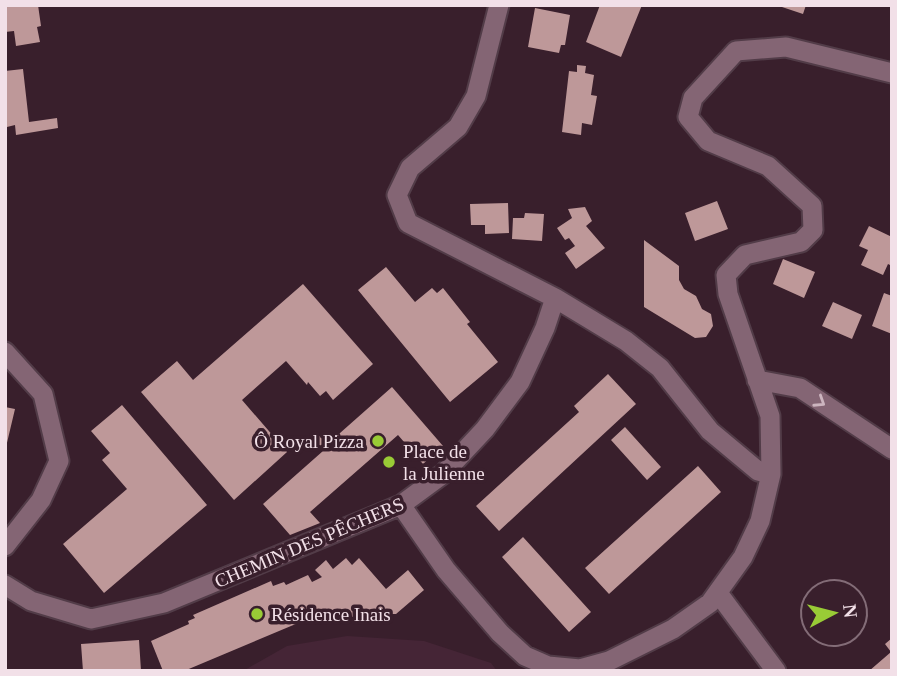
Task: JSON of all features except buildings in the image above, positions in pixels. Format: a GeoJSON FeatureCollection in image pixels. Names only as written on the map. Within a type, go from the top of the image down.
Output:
{"type":"FeatureCollection","features":[{"type":"Feature","properties":{"kind":"street"},"geometry":{"type":"LineString","coordinates":[[499,5],[476,96],[458,127],[410,168],[397,195],[408,223],[555,298],[626,341],[660,368],[710,431],[758,471],[771,474]]}},
{"type":"Feature","properties":{"kind":"street"},"geometry":{"type":"LineString","coordinates":[[401,505],[446,570],[500,632],[525,656],[548,666],[580,668],[609,661],[673,629],[710,603],[743,557],[760,521],[771,474],[769,416],[728,294],[726,275],[745,255],[801,243],[813,230],[812,206],[768,166],[708,141],[688,117],[692,98],[736,51],[786,47],[892,73]]}},
{"type":"Feature","properties":{"kind":"street","name":"CHEMIN DES PÊCHERS"},"geometry":{"type":"LineString","coordinates":[[5,585],[31,601],[92,619],[164,603],[401,505],[443,474],[485,429],[520,382],[545,328],[555,298]]}},
{"type":"Feature","properties":{"kind":"street"},"geometry":{"type":"LineString","coordinates":[[5,352],[43,394],[60,461],[41,500],[5,546]]}},
{"type":"Feature","properties":{"kind":"street"},"geometry":{"type":"LineString","coordinates":[[757,380],[800,388],[892,449]]}},
{"type":"Feature","properties":{"kind":"street"},"geometry":{"type":"LineString","coordinates":[[718,593],[776,671]]}},
{"type":"Feature","properties":{"kind":"shaded area"},"geometry":{"type":"Polygon","coordinates":[[[347,636],[424,641],[491,663],[497,671],[243,671],[287,646],[347,636]]]}},
{"type":"Feature","properties":{"kind":"place","name":"Ô Royal Pizza"},"geometry":{"type":"Point","coordinates":[378,441]}},
{"type":"Feature","properties":{"kind":"place","name":"Place de la Julienne"},"geometry":{"type":"Point","coordinates":[389,462]}},
{"type":"Feature","properties":{"kind":"place","name":"Résidence Inais"},"geometry":{"type":"Point","coordinates":[257,614]}}]}
